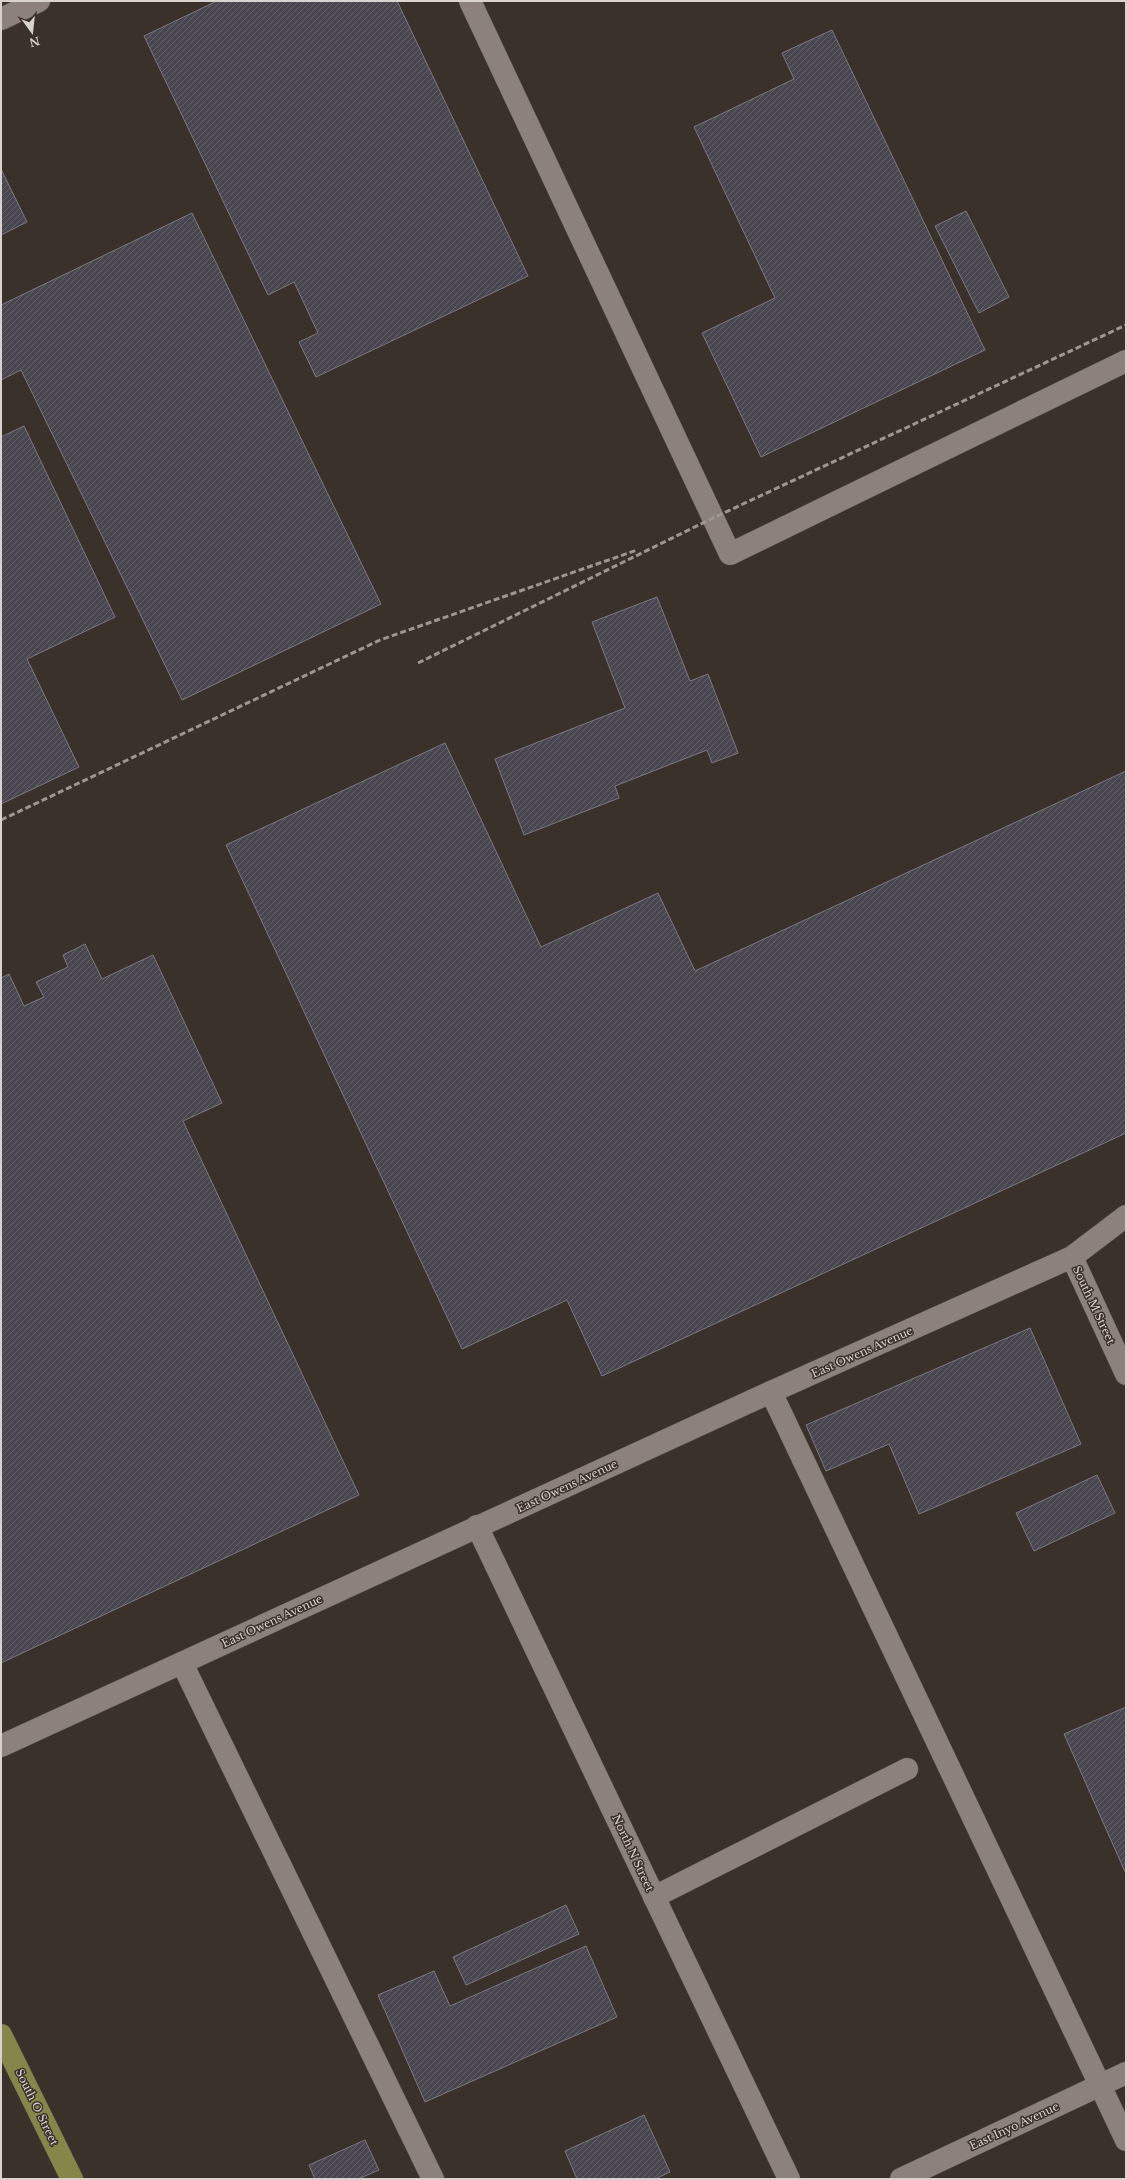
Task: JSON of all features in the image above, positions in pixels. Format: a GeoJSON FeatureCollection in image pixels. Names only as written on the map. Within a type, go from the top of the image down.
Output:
{"type":"FeatureCollection","features":[{"type":"Feature","properties":{"kind":"main road","name":"South O Street"},"geometry":{"type":"LineString","coordinates":[[1,2035],[72,2179]]}},
{"type":"Feature","properties":{"kind":"street"},"geometry":{"type":"LineString","coordinates":[[1,19],[39,1]]}},
{"type":"Feature","properties":{"kind":"street"},"geometry":{"type":"LineString","coordinates":[[470,1],[730,554],[1126,360]]}},
{"type":"Feature","properties":{"kind":"street","name":"East Owens Avenue"},"geometry":{"type":"LineString","coordinates":[[1,1746],[477,1526],[1072,1257],[1126,1216]]}},
{"type":"Feature","properties":{"kind":"street","name":"South M Street"},"geometry":{"type":"LineString","coordinates":[[1072,1257],[1126,1374]]}},
{"type":"Feature","properties":{"kind":"street"},"geometry":{"type":"LineString","coordinates":[[771,1392],[1126,2140]]}},
{"type":"Feature","properties":{"kind":"street","name":"North N Street"},"geometry":{"type":"LineString","coordinates":[[477,1526],[789,2179]]}},
{"type":"Feature","properties":{"kind":"street"},"geometry":{"type":"LineString","coordinates":[[182,1663],[433,2179]]}},
{"type":"Feature","properties":{"kind":"street"},"geometry":{"type":"LineString","coordinates":[[654,1897],[907,1769]]}},
{"type":"Feature","properties":{"kind":"street","name":"East Inyo Avenue"},"geometry":{"type":"LineString","coordinates":[[901,2179],[1126,2073]]}},
{"type":"Feature","properties":{"kind":"building"},"geometry":{"type":"Polygon","coordinates":[[[217,1],[397,1],[528,276],[316,377],[299,342],[318,333],[294,282],[268,295],[144,36],[217,1]]]}},
{"type":"Feature","properties":{"kind":"building"},"geometry":{"type":"Polygon","coordinates":[[[832,30],[985,350],[761,457],[702,333],[775,298],[694,127],[794,79],[782,53],[832,30]]]}},
{"type":"Feature","properties":{"kind":"building"},"geometry":{"type":"Polygon","coordinates":[[[1,169],[27,222],[1,235],[1,169]]]}},
{"type":"Feature","properties":{"kind":"building"},"geometry":{"type":"Polygon","coordinates":[[[966,211],[1009,297],[979,313],[935,226],[966,211]]]}},
{"type":"Feature","properties":{"kind":"building"},"geometry":{"type":"Polygon","coordinates":[[[192,213],[381,604],[182,700],[21,370],[1,380],[1,305],[192,213]]]}},
{"type":"Feature","properties":{"kind":"building"},"geometry":{"type":"Polygon","coordinates":[[[24,426],[115,617],[27,659],[79,767],[1,804],[1,437],[24,426]]]}},
{"type":"Feature","properties":{"kind":"building"},"geometry":{"type":"Polygon","coordinates":[[[657,597],[690,681],[708,674],[738,753],[712,763],[707,750],[615,786],[619,798],[524,835],[495,759],[625,708],[592,622],[657,597]]]}},
{"type":"Feature","properties":{"kind":"building"},"geometry":{"type":"Polygon","coordinates":[[[445,743],[541,947],[658,893],[695,971],[1126,771],[1126,1133],[602,1376],[567,1300],[462,1349],[226,845],[445,743]]]}},
{"type":"Feature","properties":{"kind":"building"},"geometry":{"type":"Polygon","coordinates":[[[85,944],[102,979],[153,955],[222,1103],[183,1121],[359,1495],[1,1663],[1,978],[9,974],[24,1006],[44,997],[36,982],[68,967],[63,955],[85,944]]]}},
{"type":"Feature","properties":{"kind":"building"},"geometry":{"type":"Polygon","coordinates":[[[1030,1328],[1081,1444],[919,1514],[889,1444],[826,1471],[806,1425],[1030,1328]]]}},
{"type":"Feature","properties":{"kind":"building"},"geometry":{"type":"Polygon","coordinates":[[[1097,1475],[1115,1513],[1034,1551],[1016,1513],[1097,1475]]]}},
{"type":"Feature","properties":{"kind":"building"},"geometry":{"type":"Polygon","coordinates":[[[1126,1707],[1126,1874],[1064,1734],[1126,1707]]]}},
{"type":"Feature","properties":{"kind":"building"},"geometry":{"type":"Polygon","coordinates":[[[566,1905],[579,1934],[466,1985],[453,1957],[566,1905]]]}},
{"type":"Feature","properties":{"kind":"building"},"geometry":{"type":"Polygon","coordinates":[[[586,1946],[617,2017],[425,2102],[378,1995],[434,1971],[450,2006],[586,1946]]]}},
{"type":"Feature","properties":{"kind":"building"},"geometry":{"type":"Polygon","coordinates":[[[644,2115],[670,2172],[655,2179],[577,2179],[565,2151],[644,2115]]]}},
{"type":"Feature","properties":{"kind":"building"},"geometry":{"type":"Polygon","coordinates":[[[365,2140],[379,2170],[358,2179],[315,2179],[309,2165],[365,2140]]]}},
{"type":"Feature","properties":{"kind":"railway"},"geometry":{"type":"LineString","coordinates":[[418,663],[713,518],[1126,325]]}},
{"type":"Feature","properties":{"kind":"railway"},"geometry":{"type":"LineString","coordinates":[[1,820],[380,640],[637,550]]}}]}
